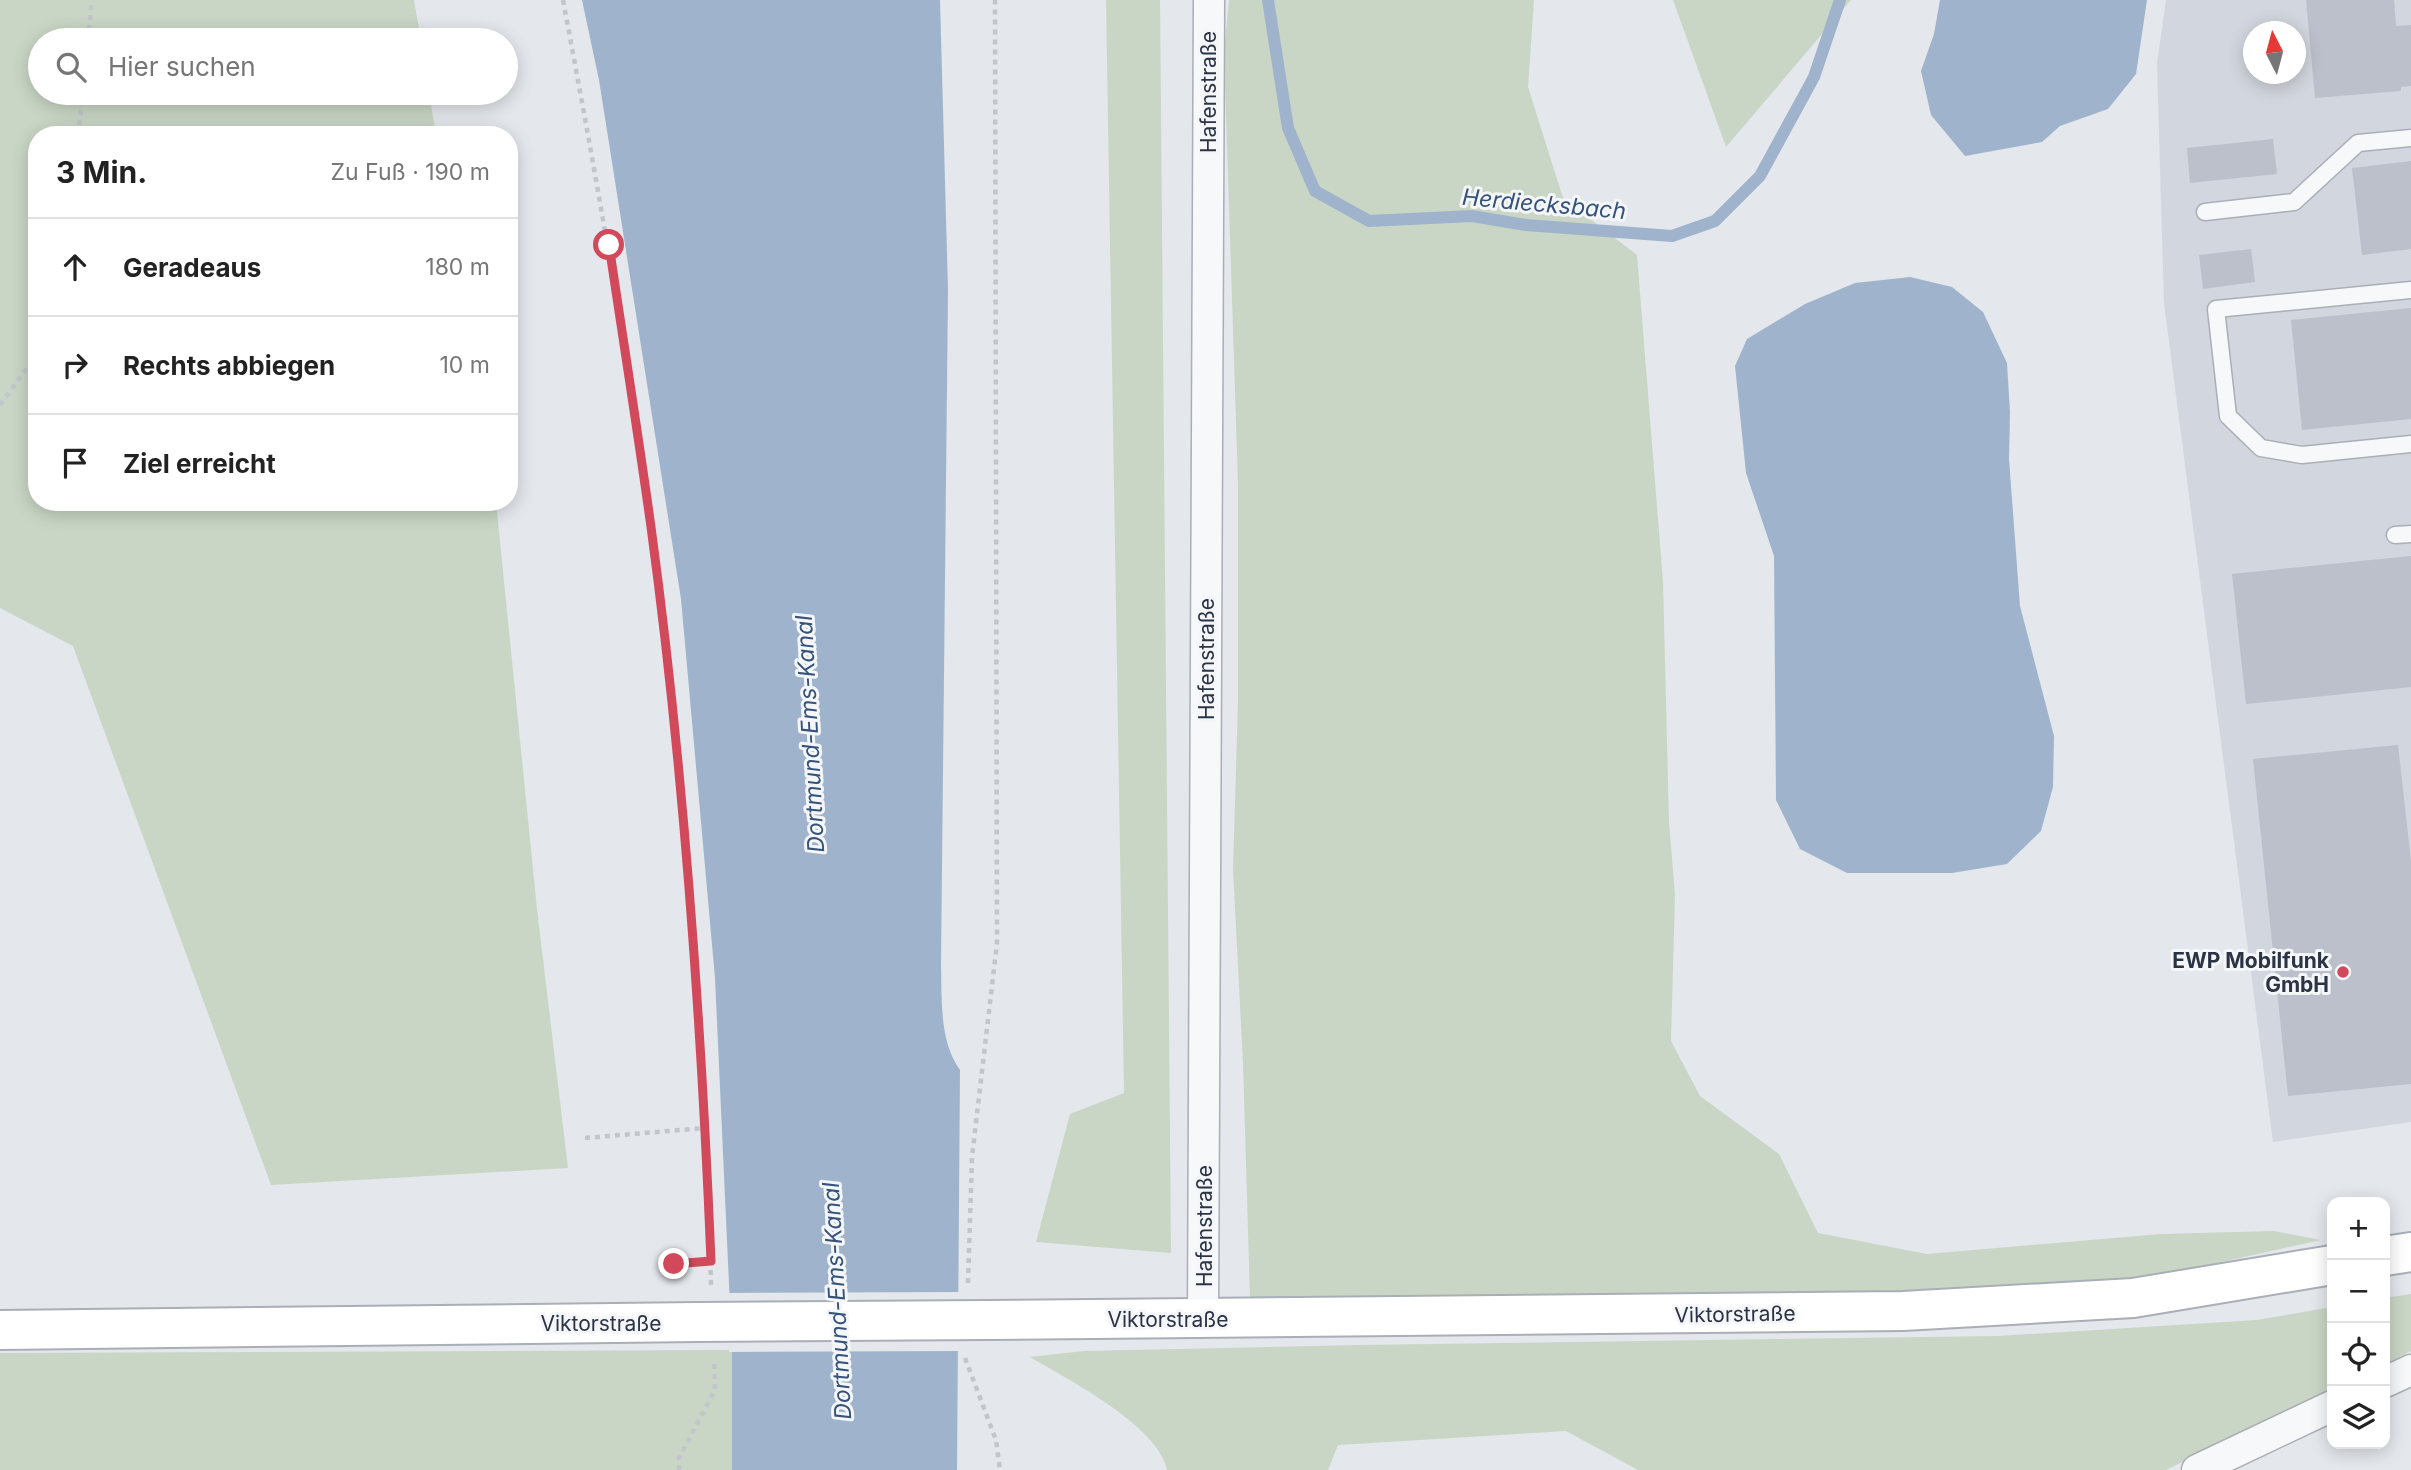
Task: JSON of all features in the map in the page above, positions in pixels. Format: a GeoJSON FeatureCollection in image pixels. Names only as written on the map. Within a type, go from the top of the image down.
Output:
{"type":"FeatureCollection","features":[{"type":"Feature","properties":{"kind":"main road"},"geometry":{"type":"LineString","coordinates":[[2390,1255],[2411,1252]]}},
{"type":"Feature","properties":{"kind":"main road","name":"Viktorstraße"},"geometry":{"type":"LineString","coordinates":[[0,1330],[708,1323],[977,1306],[1203,1318],[1903,1311],[2133,1298],[2327,1266]]}},
{"type":"Feature","properties":{"kind":"street","name":"Hafenstraße"},"geometry":{"type":"LineString","coordinates":[[1203,1318],[1209,0]]}},
{"type":"Feature","properties":{"kind":"street"},"geometry":{"type":"LineString","coordinates":[[2390,1379],[2411,1370]]}},
{"type":"Feature","properties":{"kind":"street"},"geometry":{"type":"LineString","coordinates":[[2197,1470],[2327,1408]]}},
{"type":"Feature","properties":{"kind":"lane"},"geometry":{"type":"LineString","coordinates":[[2205,212],[2294,202],[2358,143],[2411,138]]}},
{"type":"Feature","properties":{"kind":"lane"},"geometry":{"type":"LineString","coordinates":[[2411,290],[2216,309],[2228,416],[2261,448],[2302,456],[2411,444]]}},
{"type":"Feature","properties":{"kind":"path"},"geometry":{"type":"LineString","coordinates":[[90,28],[92,0]]}},
{"type":"Feature","properties":{"kind":"path"},"geometry":{"type":"LineString","coordinates":[[563,0],[609,245],[651,529],[682,816],[705,1128],[711,1261],[708,1323],[715,1390],[679,1458],[679,1470]]}},
{"type":"Feature","properties":{"kind":"path"},"geometry":{"type":"LineString","coordinates":[[977,1306],[972,1157],[997,943],[995,0]]}},
{"type":"Feature","properties":{"kind":"path"},"geometry":{"type":"LineString","coordinates":[[79,126],[82,105]]}},
{"type":"Feature","properties":{"kind":"path"},"geometry":{"type":"LineString","coordinates":[[0,405],[28,366]]}},
{"type":"Feature","properties":{"kind":"path"},"geometry":{"type":"LineString","coordinates":[[585,1138],[705,1128]]}},
{"type":"Feature","properties":{"kind":"path"},"geometry":{"type":"LineString","coordinates":[[674,1264],[711,1261]]}},
{"type":"Feature","properties":{"kind":"path"},"geometry":{"type":"LineString","coordinates":[[965,1352],[965,1364],[996,1440],[1000,1470]]}},
{"type":"Feature","properties":{"kind":"shaded area"},"geometry":{"type":"Polygon","coordinates":[[[2166,0],[2411,0],[2411,1122],[2273,1142],[2164,303],[2157,64],[2166,0]]]}},
{"type":"Feature","properties":{"kind":"green space"},"geometry":{"type":"Polygon","coordinates":[[[0,0],[414,0],[419,28],[28,28],[28,105],[431,105],[434,126],[28,126],[28,511],[497,511],[537,909],[568,1168],[271,1185],[73,646],[0,608],[0,0]]]}},
{"type":"Feature","properties":{"kind":"green space"},"geometry":{"type":"Polygon","coordinates":[[[1106,0],[1160,0],[1171,1253],[1036,1242],[1070,1114],[1124,1093],[1106,0]]]}},
{"type":"Feature","properties":{"kind":"green space"},"geometry":{"type":"Polygon","coordinates":[[[1229,0],[1534,0],[1528,87],[1563,198],[1637,255],[1663,582],[1669,822],[1675,895],[1671,1041],[1700,1096],[1779,1154],[1818,1233],[1927,1254],[2161,1234],[2274,1231],[2321,1240],[2136,1281],[1888,1294],[1675,1293],[1250,1298],[1243,1063],[1233,869],[1238,702],[1238,484],[1224,52],[1229,0]]]}},
{"type":"Feature","properties":{"kind":"green space"},"geometry":{"type":"Polygon","coordinates":[[[1673,0],[1851,0],[1726,147],[1673,0]]]}},
{"type":"Feature","properties":{"kind":"green space"},"geometry":{"type":"Polygon","coordinates":[[[2411,1294],[2411,1351],[2390,1362],[2390,1323],[2390,1297],[2411,1294]]]}},
{"type":"Feature","properties":{"kind":"green space"},"geometry":{"type":"Polygon","coordinates":[[[2327,1308],[2327,1391],[2166,1470],[1638,1470],[1566,1431],[1338,1445],[1328,1470],[1167,1470],[1160,1453],[1130,1421],[1109,1405],[1030,1357],[1084,1351],[1358,1345],[1998,1336],[2257,1320],[2327,1308]]]}},
{"type":"Feature","properties":{"kind":"green space"},"geometry":{"type":"Polygon","coordinates":[[[732,1350],[732,1470],[0,1470],[0,1353],[732,1350]]]}},
{"type":"Feature","properties":{"kind":"water","name":"Dortmund-Ems-Kanal"},"geometry":{"type":"Polygon","coordinates":[[[582,0],[940,0],[948,290],[941,964],[945,1033],[953,1059],[960,1070],[957,1470],[732,1470],[732,1350],[715,978],[681,599],[599,80],[582,0]]]}},
{"type":"Feature","properties":{"kind":"water"},"geometry":{"type":"Polygon","coordinates":[[[1940,0],[2147,0],[2136,74],[2108,109],[2060,126],[2042,142],[1965,156],[1931,115],[1921,71],[1934,34],[1940,0]]]}},
{"type":"Feature","properties":{"kind":"water"},"geometry":{"type":"Polygon","coordinates":[[[1910,277],[1952,287],[1983,312],[2007,363],[2009,459],[2020,606],[2054,736],[2053,787],[2041,831],[2007,864],[1952,873],[1847,873],[1800,849],[1776,800],[1774,556],[1746,473],[1735,366],[1747,339],[1805,304],[1855,283],[1910,277]]]}},
{"type":"Feature","properties":{"kind":"pier"},"geometry":{"type":"Polygon","coordinates":[[[962,1292],[962,1351],[729,1352],[726,1293],[962,1292]]]}},
{"type":"Feature","properties":{"kind":"building"},"geometry":{"type":"Polygon","coordinates":[[[2306,0],[2394,0],[2396,26],[2411,25],[2411,86],[2401,87],[2401,91],[2315,98],[2306,0]]]}},
{"type":"Feature","properties":{"kind":"building"},"geometry":{"type":"Polygon","coordinates":[[[2273,139],[2277,174],[2190,183],[2187,148],[2273,139]]]}},
{"type":"Feature","properties":{"kind":"building"},"geometry":{"type":"Polygon","coordinates":[[[2411,161],[2411,249],[2362,255],[2352,168],[2411,161]]]}},
{"type":"Feature","properties":{"kind":"building"},"geometry":{"type":"Polygon","coordinates":[[[2251,249],[2255,282],[2203,289],[2199,255],[2251,249]]]}},
{"type":"Feature","properties":{"kind":"building"},"geometry":{"type":"Polygon","coordinates":[[[2411,308],[2411,419],[2302,430],[2291,320],[2411,308]]]}},
{"type":"Feature","properties":{"kind":"building"},"geometry":{"type":"Polygon","coordinates":[[[2411,556],[2411,687],[2246,704],[2232,574],[2411,556]]]}},
{"type":"Feature","properties":{"kind":"building","name":"EWP Mobilfunk GmbH"},"geometry":{"type":"Polygon","coordinates":[[[2398,745],[2411,861],[2411,1084],[2288,1096],[2253,759],[2398,745]]]}},
{"type":"Feature","properties":{"kind":"waterway","name":"Herdiecksbach"},"geometry":{"type":"LineString","coordinates":[[1268,0],[1288,128],[1315,191],[1369,221],[1472,216],[1526,225],[1672,236],[1715,221],[1760,176],[1814,77],[1840,0]]}},
{"type":"Feature","properties":{"kind":"place","name":"EWP Mobilfunk GmbH"},"geometry":{"type":"Point","coordinates":[2343,972]}},
{"type":"Feature","properties":{"kind":"route"},"geometry":{"type":"LineString","coordinates":[[609,245],[651,529],[682,816],[705,1128],[711,1261],[674,1264]]}}]}
